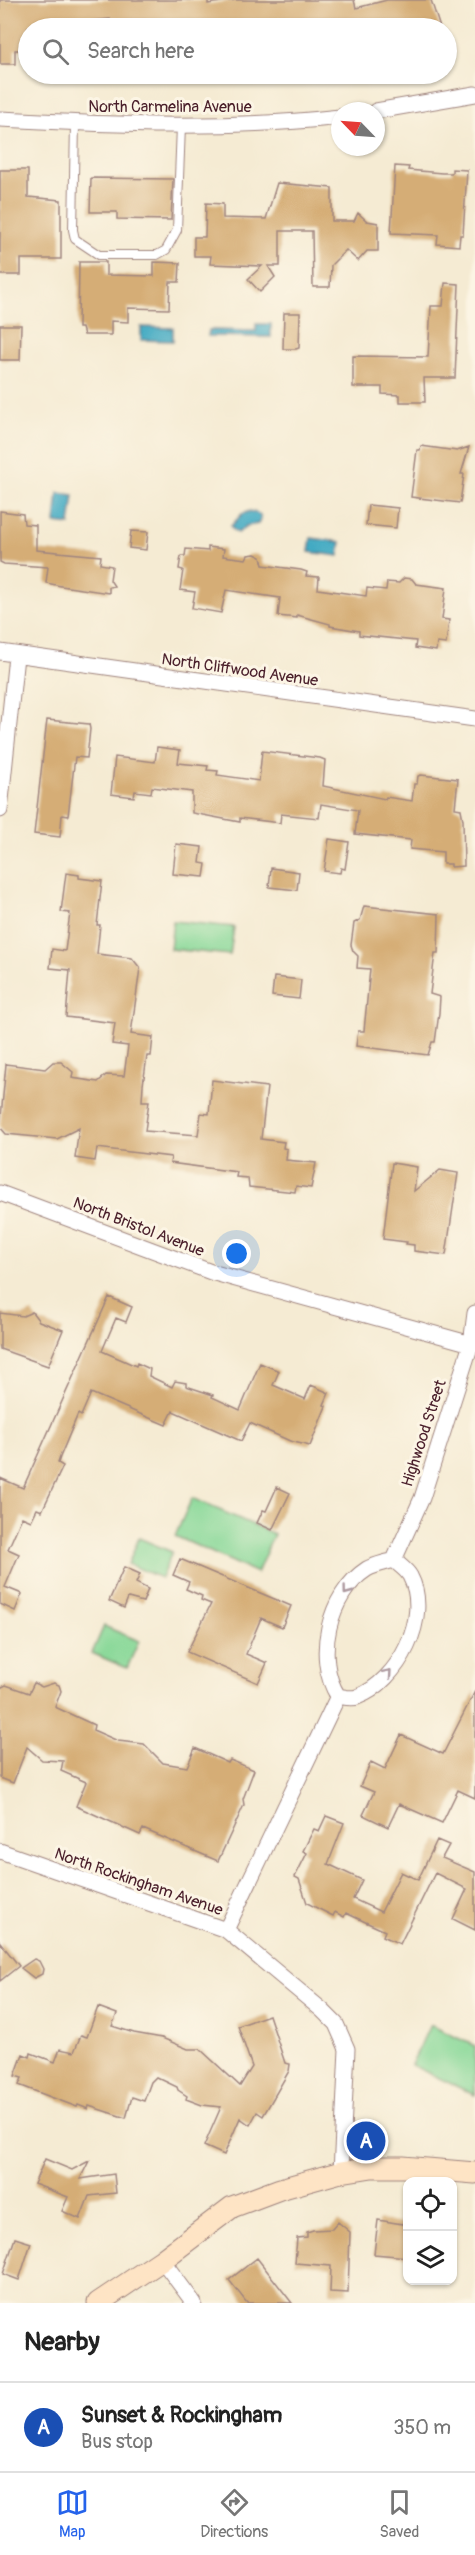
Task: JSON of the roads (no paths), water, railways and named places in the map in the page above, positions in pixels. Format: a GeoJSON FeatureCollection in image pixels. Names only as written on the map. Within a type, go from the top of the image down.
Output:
{"type":"FeatureCollection","features":[{"type":"Feature","properties":{"kind":"main road"},"geometry":{"type":"LineString","coordinates":[[98,2303],[162,2260],[232,2207],[280,2189],[341,2172],[403,2167],[475,2173]]}},
{"type":"Feature","properties":{"kind":"street"},"geometry":{"type":"LineString","coordinates":[[385,109],[475,94]]}},
{"type":"Feature","properties":{"kind":"street","name":"North Carmelina Avenue"},"geometry":{"type":"LineString","coordinates":[[0,119],[181,126],[244,125],[331,118]]}},
{"type":"Feature","properties":{"kind":"street","name":"North Cliffwood Avenue"},"geometry":{"type":"LineString","coordinates":[[0,652],[475,719]]}},
{"type":"Feature","properties":{"kind":"street"},"geometry":{"type":"LineString","coordinates":[[0,810],[16,656]]}},
{"type":"Feature","properties":{"kind":"street","name":"North Bristol Avenue"},"geometry":{"type":"LineString","coordinates":[[0,1193],[211,1272],[473,1345]]}},
{"type":"Feature","properties":{"kind":"street","name":"Highwood Street"},"geometry":{"type":"LineString","coordinates":[[394,1560],[422,1498],[473,1345],[475,1313]]}},
{"type":"Feature","properties":{"kind":"street"},"geometry":{"type":"LineString","coordinates":[[394,1560],[409,1575],[415,1590],[416,1618],[407,1645],[394,1668],[377,1686],[355,1698],[338,1696],[331,1684],[326,1647],[338,1603],[350,1586],[367,1569],[394,1560]]}},
{"type":"Feature","properties":{"kind":"street"},"geometry":{"type":"LineString","coordinates":[[226,1930],[338,1696]]}},
{"type":"Feature","properties":{"kind":"street","name":"North Rockingham Avenue"},"geometry":{"type":"LineString","coordinates":[[0,1851],[226,1930],[322,2010],[336,2024],[347,2049],[341,2172]]}},
{"type":"Feature","properties":{"kind":"street"},"geometry":{"type":"LineString","coordinates":[[162,2260],[194,2303]]}},
{"type":"Feature","properties":{"kind":"lane"},"geometry":{"type":"LineString","coordinates":[[75,123],[73,230],[75,239],[81,245],[99,255],[157,255],[166,250],[171,243],[177,230],[181,126]]}},
{"type":"Feature","properties":{"kind":"water"},"geometry":{"type":"Polygon","coordinates":[[[256,324],[271,324],[271,337],[208,336],[209,330],[256,331],[256,324]]]}},
{"type":"Feature","properties":{"kind":"water"},"geometry":{"type":"Polygon","coordinates":[[[141,327],[173,328],[173,341],[141,340],[141,327]]]}},
{"type":"Feature","properties":{"kind":"water"},"geometry":{"type":"Polygon","coordinates":[[[58,493],[74,495],[70,525],[55,523],[58,493]]]}},
{"type":"Feature","properties":{"kind":"water"},"geometry":{"type":"Polygon","coordinates":[[[250,511],[259,514],[261,519],[258,524],[246,526],[238,533],[234,531],[231,526],[242,514],[250,511]]]}},
{"type":"Feature","properties":{"kind":"water"},"geometry":{"type":"Polygon","coordinates":[[[311,538],[341,542],[339,556],[309,552],[311,538]]]}},
{"type":"Feature","properties":{"kind":"place","name":"Sunset & Rockingham"},"geometry":{"type":"Point","coordinates":[366,2141]}}]}
